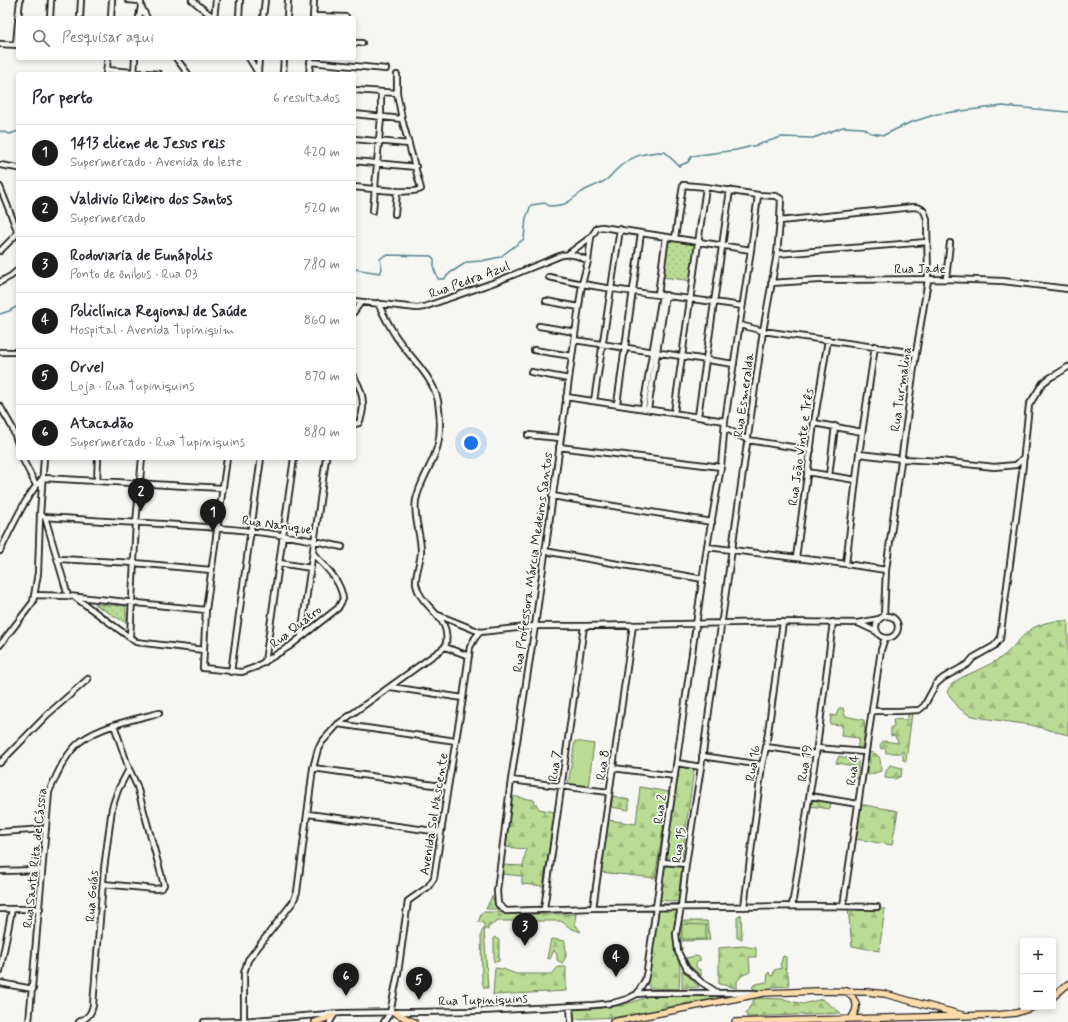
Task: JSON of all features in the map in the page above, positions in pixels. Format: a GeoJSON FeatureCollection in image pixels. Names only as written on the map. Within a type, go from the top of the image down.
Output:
{"type":"FeatureCollection","features":[{"type":"Feature","properties":{"kind":"main road"},"geometry":{"type":"LineString","coordinates":[[1056,994],[1068,984]]}},
{"type":"Feature","properties":{"kind":"main road"},"geometry":{"type":"LineString","coordinates":[[846,991],[854,998],[857,1007],[851,1018]]}},
{"type":"Feature","properties":{"kind":"main road"},"geometry":{"type":"LineString","coordinates":[[613,1022],[764,993],[846,991],[885,994],[966,1016]]}},
{"type":"Feature","properties":{"kind":"main road"},"geometry":{"type":"LineString","coordinates":[[735,1022],[1003,1015],[1025,1010]]}},
{"type":"Feature","properties":{"kind":"main road"},"geometry":{"type":"LineString","coordinates":[[392,1013],[414,1022]]}},
{"type":"Feature","properties":{"kind":"main road"},"geometry":{"type":"LineString","coordinates":[[315,1022],[334,1015]]}},
{"type":"Feature","properties":{"kind":"street"},"geometry":{"type":"LineString","coordinates":[[18,16],[20,0]]}},
{"type":"Feature","properties":{"kind":"street"},"geometry":{"type":"LineString","coordinates":[[50,16],[52,0]]}},
{"type":"Feature","properties":{"kind":"street"},"geometry":{"type":"LineString","coordinates":[[80,16],[81,0]]}},
{"type":"Feature","properties":{"kind":"street"},"geometry":{"type":"LineString","coordinates":[[111,16],[112,0]]}},
{"type":"Feature","properties":{"kind":"street"},"geometry":{"type":"LineString","coordinates":[[128,0],[141,2]]}},
{"type":"Feature","properties":{"kind":"street"},"geometry":{"type":"LineString","coordinates":[[192,0],[212,16]]}},
{"type":"Feature","properties":{"kind":"street"},"geometry":{"type":"LineString","coordinates":[[214,16],[216,0]]}},
{"type":"Feature","properties":{"kind":"street"},"geometry":{"type":"LineString","coordinates":[[238,16],[240,0]]}},
{"type":"Feature","properties":{"kind":"street"},"geometry":{"type":"LineString","coordinates":[[263,16],[265,0]]}},
{"type":"Feature","properties":{"kind":"street"},"geometry":{"type":"LineString","coordinates":[[287,16],[288,0]]}},
{"type":"Feature","properties":{"kind":"street"},"geometry":{"type":"LineString","coordinates":[[313,16],[314,0]]}},
{"type":"Feature","properties":{"kind":"street"},"geometry":{"type":"LineString","coordinates":[[139,16],[141,2]]}},
{"type":"Feature","properties":{"kind":"street"},"geometry":{"type":"LineString","coordinates":[[141,2],[146,16]]}},
{"type":"Feature","properties":{"kind":"street"},"geometry":{"type":"LineString","coordinates":[[356,43],[362,43]]}},
{"type":"Feature","properties":{"kind":"street"},"geometry":{"type":"LineString","coordinates":[[0,44],[16,45]]}},
{"type":"Feature","properties":{"kind":"street"},"geometry":{"type":"LineString","coordinates":[[106,72],[108,60]]}},
{"type":"Feature","properties":{"kind":"street"},"geometry":{"type":"LineString","coordinates":[[134,72],[135,60]]}},
{"type":"Feature","properties":{"kind":"street"},"geometry":{"type":"LineString","coordinates":[[178,60],[186,72]]}},
{"type":"Feature","properties":{"kind":"street"},"geometry":{"type":"LineString","coordinates":[[250,60],[257,72]]}},
{"type":"Feature","properties":{"kind":"street"},"geometry":{"type":"LineString","coordinates":[[258,72],[259,60]]}},
{"type":"Feature","properties":{"kind":"street"},"geometry":{"type":"LineString","coordinates":[[283,72],[284,60]]}},
{"type":"Feature","properties":{"kind":"street"},"geometry":{"type":"LineString","coordinates":[[309,72],[310,60],[386,69]]}},
{"type":"Feature","properties":{"kind":"street"},"geometry":{"type":"LineString","coordinates":[[356,187],[397,191],[420,191],[421,187],[416,167],[402,119],[397,93],[397,75]]}},
{"type":"Feature","properties":{"kind":"street"},"geometry":{"type":"LineString","coordinates":[[356,90],[397,93]]}},
{"type":"Feature","properties":{"kind":"street"},"geometry":{"type":"LineString","coordinates":[[373,211],[381,117],[381,92]]}},
{"type":"Feature","properties":{"kind":"street"},"geometry":{"type":"LineString","coordinates":[[356,114],[402,119]]}},
{"type":"Feature","properties":{"kind":"street"},"geometry":{"type":"LineString","coordinates":[[356,139],[409,144]]}},
{"type":"Feature","properties":{"kind":"street"},"geometry":{"type":"LineString","coordinates":[[356,161],[416,167]]}},
{"type":"Feature","properties":{"kind":"street"},"geometry":{"type":"LineString","coordinates":[[0,165],[16,168]]}},
{"type":"Feature","properties":{"kind":"street"},"geometry":{"type":"LineString","coordinates":[[675,238],[682,185],[730,190],[758,195]]}},
{"type":"Feature","properties":{"kind":"street"},"geometry":{"type":"LineString","coordinates":[[0,187],[16,227]]}},
{"type":"Feature","properties":{"kind":"street"},"geometry":{"type":"LineString","coordinates":[[674,413],[689,298],[699,241],[706,187]]}},
{"type":"Feature","properties":{"kind":"street"},"geometry":{"type":"LineString","coordinates":[[698,416],[730,190]]}},
{"type":"Feature","properties":{"kind":"street"},"geometry":{"type":"LineString","coordinates":[[395,214],[397,191]]}},
{"type":"Feature","properties":{"kind":"street","name":"Rua Esmeralda"},"geometry":{"type":"LineString","coordinates":[[721,624],[763,332],[777,254],[780,221],[781,199],[776,196],[758,195]]}},
{"type":"Feature","properties":{"kind":"street","name":"Rua 2"},"geometry":{"type":"LineString","coordinates":[[636,994],[645,980],[647,971],[707,547],[721,467],[725,428],[758,195]]}},
{"type":"Feature","properties":{"kind":"street","name":"Rua Turmalina"},"geometry":{"type":"LineString","coordinates":[[780,221],[913,207],[922,208],[927,220],[928,280],[916,353],[886,570],[881,617]]}},
{"type":"Feature","properties":{"kind":"street","name":"Rua Pedra Azul"},"geometry":{"type":"LineString","coordinates":[[356,301],[413,308],[424,307],[498,281],[553,258],[568,254],[591,237],[595,230],[600,227],[620,229]]}},
{"type":"Feature","properties":{"kind":"street"},"geometry":{"type":"LineString","coordinates":[[594,401],[620,229],[751,250]]}},
{"type":"Feature","properties":{"kind":"street"},"geometry":{"type":"LineString","coordinates":[[0,251],[15,236],[16,233]]}},
{"type":"Feature","properties":{"kind":"street"},"geometry":{"type":"LineString","coordinates":[[617,404],[641,233]]}},
{"type":"Feature","properties":{"kind":"street","name":"Rua Professora Márcia Medeiros Santos"},"geometry":{"type":"LineString","coordinates":[[544,909],[506,911],[498,904],[497,891],[535,626],[578,307],[588,261],[591,237]]}},
{"type":"Feature","properties":{"kind":"street"},"geometry":{"type":"LineString","coordinates":[[646,409],[662,295],[666,237]]}},
{"type":"Feature","properties":{"kind":"street"},"geometry":{"type":"LineString","coordinates":[[777,254],[927,242]]}},
{"type":"Feature","properties":{"kind":"street"},"geometry":{"type":"LineString","coordinates":[[946,279],[950,243]]}},
{"type":"Feature","properties":{"kind":"street"},"geometry":{"type":"LineString","coordinates":[[568,254],[580,256],[588,261]]}},
{"type":"Feature","properties":{"kind":"street"},"geometry":{"type":"LineString","coordinates":[[0,282],[16,272]]}},
{"type":"Feature","properties":{"kind":"street"},"geometry":{"type":"LineString","coordinates":[[549,277],[582,284],[742,306]]}},
{"type":"Feature","properties":{"kind":"street","name":"Rua Jade"},"geometry":{"type":"LineString","coordinates":[[771,283],[818,280],[946,279],[1003,281],[1068,289]]}},
{"type":"Feature","properties":{"kind":"street"},"geometry":{"type":"LineString","coordinates":[[546,301],[578,307]]}},
{"type":"Feature","properties":{"kind":"street"},"geometry":{"type":"LineString","coordinates":[[356,309],[361,302]]}},
{"type":"Feature","properties":{"kind":"street"},"geometry":{"type":"LineString","coordinates":[[244,1021],[244,973],[248,960],[292,902],[297,892],[313,768],[318,749],[322,742],[338,724],[445,647],[447,640],[445,628],[438,616],[422,599],[416,585],[421,552],[416,518],[416,501],[419,488],[438,443],[440,425],[438,401],[431,384],[396,336],[378,303]]}},
{"type":"Feature","properties":{"kind":"street"},"geometry":{"type":"LineString","coordinates":[[740,325],[763,332],[875,346],[916,353]]}},
{"type":"Feature","properties":{"kind":"street"},"geometry":{"type":"LineString","coordinates":[[539,326],[575,332]]}},
{"type":"Feature","properties":{"kind":"street"},"geometry":{"type":"LineString","coordinates":[[574,340],[734,364]]}},
{"type":"Feature","properties":{"kind":"street","name":"Rua João Vinte e Três"},"geometry":{"type":"LineString","coordinates":[[796,558],[814,423],[828,340]]}},
{"type":"Feature","properties":{"kind":"street"},"geometry":{"type":"LineString","coordinates":[[846,564],[859,454],[875,346]]}},
{"type":"Feature","properties":{"kind":"street"},"geometry":{"type":"LineString","coordinates":[[534,350],[572,356]]}},
{"type":"Feature","properties":{"kind":"street"},"geometry":{"type":"LineString","coordinates":[[0,352],[16,352]]}},
{"type":"Feature","properties":{"kind":"street"},"geometry":{"type":"LineString","coordinates":[[872,710],[918,710],[924,706],[936,684],[943,678],[968,664],[973,658],[994,646],[1000,639],[1011,567],[1029,405],[1043,383],[1068,367]]}},
{"type":"Feature","properties":{"kind":"street"},"geometry":{"type":"LineString","coordinates":[[531,372],[569,379]]}},
{"type":"Feature","properties":{"kind":"street"},"geometry":{"type":"LineString","coordinates":[[356,380],[360,386],[363,396],[360,420],[359,423],[356,424]]}},
{"type":"Feature","properties":{"kind":"street"},"geometry":{"type":"LineString","coordinates":[[566,397],[726,421]]}},
{"type":"Feature","properties":{"kind":"street"},"geometry":{"type":"LineString","coordinates":[[0,406],[12,427],[16,438]]}},
{"type":"Feature","properties":{"kind":"street"},"geometry":{"type":"LineString","coordinates":[[814,423],[862,432]]}},
{"type":"Feature","properties":{"kind":"street"},"geometry":{"type":"LineString","coordinates":[[829,476],[836,426]]}},
{"type":"Feature","properties":{"kind":"street"},"geometry":{"type":"LineString","coordinates":[[725,428],[748,440],[811,450]]}},
{"type":"Feature","properties":{"kind":"street"},"geometry":{"type":"LineString","coordinates":[[528,435],[560,438]]}},
{"type":"Feature","properties":{"kind":"street"},"geometry":{"type":"LineString","coordinates":[[559,447],[721,467]]}},
{"type":"Feature","properties":{"kind":"street"},"geometry":{"type":"LineString","coordinates":[[859,454],[994,467],[1016,465],[1024,457]]}},
{"type":"Feature","properties":{"kind":"street"},"geometry":{"type":"LineString","coordinates":[[23,460],[36,485]]}},
{"type":"Feature","properties":{"kind":"street"},"geometry":{"type":"LineString","coordinates":[[0,645],[33,602],[38,573],[44,460]]}},
{"type":"Feature","properties":{"kind":"street"},"geometry":{"type":"LineString","coordinates":[[97,480],[98,460]]}},
{"type":"Feature","properties":{"kind":"street"},"geometry":{"type":"LineString","coordinates":[[130,638],[136,523],[142,460]]}},
{"type":"Feature","properties":{"kind":"street"},"geometry":{"type":"LineString","coordinates":[[75,597],[136,642],[204,650],[206,610],[227,460]]}},
{"type":"Feature","properties":{"kind":"street"},"geometry":{"type":"LineString","coordinates":[[231,672],[261,460]]}},
{"type":"Feature","properties":{"kind":"street"},"geometry":{"type":"LineString","coordinates":[[265,662],[294,460]]}},
{"type":"Feature","properties":{"kind":"street"},"geometry":{"type":"LineString","coordinates":[[301,636],[312,568],[326,460]]}},
{"type":"Feature","properties":{"kind":"street"},"geometry":{"type":"LineString","coordinates":[[807,472],[856,480]]}},
{"type":"Feature","properties":{"kind":"street"},"geometry":{"type":"LineString","coordinates":[[0,551],[20,511],[36,485],[43,478],[222,488]]}},
{"type":"Feature","properties":{"kind":"street"},"geometry":{"type":"LineString","coordinates":[[552,496],[712,522]]}},
{"type":"Feature","properties":{"kind":"street","name":"Rua Nanuque"},"geometry":{"type":"LineString","coordinates":[[40,515],[45,517],[250,531],[315,540],[342,548]]}},
{"type":"Feature","properties":{"kind":"street"},"geometry":{"type":"LineString","coordinates":[[45,517],[68,596]]}},
{"type":"Feature","properties":{"kind":"street"},"geometry":{"type":"LineString","coordinates":[[707,547],[886,570]]}},
{"type":"Feature","properties":{"kind":"street"},"geometry":{"type":"LineString","coordinates":[[544,552],[703,579]]}},
{"type":"Feature","properties":{"kind":"street","name":"Rua Quatro"},"geometry":{"type":"LineString","coordinates":[[204,650],[203,668],[242,672],[265,662],[290,646],[338,608],[343,598],[341,589],[336,579],[313,553]]}},
{"type":"Feature","properties":{"kind":"street"},"geometry":{"type":"LineString","coordinates":[[58,560],[135,563],[211,570]]}},
{"type":"Feature","properties":{"kind":"street"},"geometry":{"type":"LineString","coordinates":[[279,563],[312,568]]}},
{"type":"Feature","properties":{"kind":"street"},"geometry":{"type":"LineString","coordinates":[[34,595],[68,596],[206,610]]}},
{"type":"Feature","properties":{"kind":"street"},"geometry":{"type":"LineString","coordinates":[[438,616],[480,632],[535,626],[783,622],[858,623],[889,616],[898,622],[899,627],[893,636],[885,638],[880,636],[877,632],[858,623]]}},
{"type":"Feature","properties":{"kind":"street"},"geometry":{"type":"LineString","coordinates":[[877,632],[876,624],[881,617]]}},
{"type":"Feature","properties":{"kind":"street","name":"Rua 16"},"geometry":{"type":"LineString","coordinates":[[744,907],[762,765],[766,747],[783,622]]}},
{"type":"Feature","properties":{"kind":"street","name":"Rua 19"},"geometry":{"type":"LineString","coordinates":[[792,906],[817,748],[833,622]]}},
{"type":"Feature","properties":{"kind":"street","name":"Rua 15"},"geometry":{"type":"LineString","coordinates":[[718,993],[701,982],[687,969],[680,956],[676,934],[721,624]]}},
{"type":"Feature","properties":{"kind":"street","name":"Rua 8"},"geometry":{"type":"LineString","coordinates":[[593,908],[633,625]]}},
{"type":"Feature","properties":{"kind":"street","name":"Rua 7"},"geometry":{"type":"LineString","coordinates":[[544,909],[584,626]]}},
{"type":"Feature","properties":{"kind":"street","name":"Avenida Sol Nascente"},"geometry":{"type":"LineString","coordinates":[[392,1013],[407,904],[409,899],[428,887],[434,878],[470,647],[480,632]]}},
{"type":"Feature","properties":{"kind":"street","name":"Rua 4"},"geometry":{"type":"LineString","coordinates":[[843,906],[865,752],[881,650],[885,638]]}},
{"type":"Feature","properties":{"kind":"street"},"geometry":{"type":"LineString","coordinates":[[445,647],[469,656]]}},
{"type":"Feature","properties":{"kind":"street"},"geometry":{"type":"LineString","coordinates":[[0,764],[48,714],[88,680]]}},
{"type":"Feature","properties":{"kind":"street"},"geometry":{"type":"LineString","coordinates":[[391,687],[463,698]]}},
{"type":"Feature","properties":{"kind":"street","name":"Rua Santa Rita de Cássia"},"geometry":{"type":"LineString","coordinates":[[29,1022],[49,792],[56,776],[71,751],[82,741],[91,735],[114,725],[159,713]]}},
{"type":"Feature","properties":{"kind":"street"},"geometry":{"type":"LineString","coordinates":[[338,724],[456,742]]}},
{"type":"Feature","properties":{"kind":"street"},"geometry":{"type":"LineString","coordinates":[[102,884],[148,889],[159,889],[164,885],[137,786],[114,725]]}},
{"type":"Feature","properties":{"kind":"street"},"geometry":{"type":"LineString","coordinates":[[766,747],[816,754]]}},
{"type":"Feature","properties":{"kind":"street"},"geometry":{"type":"LineString","coordinates":[[817,748],[865,752]]}},
{"type":"Feature","properties":{"kind":"street"},"geometry":{"type":"LineString","coordinates":[[702,756],[762,765]]}},
{"type":"Feature","properties":{"kind":"street"},"geometry":{"type":"LineString","coordinates":[[677,762],[701,767]]}},
{"type":"Feature","properties":{"kind":"street","name":"Rua Goiás"},"geometry":{"type":"LineString","coordinates":[[79,1022],[88,1017],[92,1012],[102,884],[112,808],[118,790],[129,768]]}},
{"type":"Feature","properties":{"kind":"street"},"geometry":{"type":"LineString","coordinates":[[313,768],[448,787]]}},
{"type":"Feature","properties":{"kind":"street"},"geometry":{"type":"LineString","coordinates":[[612,768],[675,776]]}},
{"type":"Feature","properties":{"kind":"street"},"geometry":{"type":"LineString","coordinates":[[512,780],[609,792]]}},
{"type":"Feature","properties":{"kind":"street"},"geometry":{"type":"LineString","coordinates":[[810,796],[858,804]]}},
{"type":"Feature","properties":{"kind":"street"},"geometry":{"type":"LineString","coordinates":[[308,814],[441,832]]}},
{"type":"Feature","properties":{"kind":"street"},"geometry":{"type":"LineString","coordinates":[[0,832],[46,829]]}},
{"type":"Feature","properties":{"kind":"street"},"geometry":{"type":"LineString","coordinates":[[662,862],[686,864]]}},
{"type":"Feature","properties":{"kind":"street"},"geometry":{"type":"LineString","coordinates":[[0,871],[42,870]]}},
{"type":"Feature","properties":{"kind":"street"},"geometry":{"type":"LineString","coordinates":[[544,909],[792,906],[878,907]]}},
{"type":"Feature","properties":{"kind":"street"},"geometry":{"type":"LineString","coordinates":[[0,909],[40,909]]}},
{"type":"Feature","properties":{"kind":"street"},"geometry":{"type":"LineString","coordinates":[[0,971],[12,909]]}},
{"type":"Feature","properties":{"kind":"street"},"geometry":{"type":"LineString","coordinates":[[0,983],[33,989]]}},
{"type":"Feature","properties":{"kind":"street","name":"Rua Tupiniquins"},"geometry":{"type":"LineString","coordinates":[[204,1022],[334,1015],[480,1011],[570,1006],[613,1003],[627,999],[636,994],[648,993],[764,993]]}},
{"type":"Feature","properties":{"kind":"street"},"geometry":{"type":"LineString","coordinates":[[570,1006],[571,1022]]}},
{"type":"Feature","properties":{"kind":"street"},"geometry":{"type":"LineString","coordinates":[[384,1022],[392,1013]]}},
{"type":"Feature","properties":{"kind":"street"},"geometry":{"type":"LineString","coordinates":[[330,1022],[334,1015]]}},
{"type":"Feature","properties":{"kind":"street"},"geometry":{"type":"LineString","coordinates":[[900,1022],[905,1018]]}},
{"type":"Feature","properties":{"kind":"green space"},"geometry":{"type":"Polygon","coordinates":[[[667,238],[698,243],[693,281],[662,277],[667,238]]]}},
{"type":"Feature","properties":{"kind":"green space"},"geometry":{"type":"Polygon","coordinates":[[[94,604],[126,606],[126,623],[94,604]]]}},
{"type":"Feature","properties":{"kind":"green space"},"geometry":{"type":"Polygon","coordinates":[[[1068,621],[1068,735],[1031,725],[969,715],[959,708],[947,692],[953,683],[1003,656],[1033,628],[1044,623],[1068,621]]]}},
{"type":"Feature","properties":{"kind":"green space"},"geometry":{"type":"Polygon","coordinates":[[[839,708],[843,708],[845,716],[864,720],[865,731],[862,749],[857,749],[859,738],[841,736],[842,725],[830,724],[831,715],[836,716],[839,708]]]}},
{"type":"Feature","properties":{"kind":"green space"},"geometry":{"type":"Polygon","coordinates":[[[909,712],[912,713],[906,761],[903,760],[903,751],[900,753],[886,753],[885,748],[881,749],[880,745],[883,741],[899,743],[894,735],[891,736],[891,727],[894,727],[893,719],[907,720],[909,712]]]}},
{"type":"Feature","properties":{"kind":"green space"},"geometry":{"type":"Polygon","coordinates":[[[575,741],[594,744],[588,787],[568,784],[575,741]]]}},
{"type":"Feature","properties":{"kind":"green space"},"geometry":{"type":"Polygon","coordinates":[[[869,752],[876,754],[880,758],[881,771],[868,775],[866,766],[870,763],[869,752]]]}},
{"type":"Feature","properties":{"kind":"green space"},"geometry":{"type":"Polygon","coordinates":[[[839,756],[858,761],[858,779],[854,778],[854,766],[836,763],[839,756]]]}},
{"type":"Feature","properties":{"kind":"green space"},"geometry":{"type":"Polygon","coordinates":[[[890,765],[902,768],[901,776],[895,779],[885,778],[886,771],[890,765]]]}},
{"type":"Feature","properties":{"kind":"green space"},"geometry":{"type":"Polygon","coordinates":[[[679,767],[694,769],[682,857],[665,857],[679,767]]]}},
{"type":"Feature","properties":{"kind":"green space"},"geometry":{"type":"Polygon","coordinates":[[[640,787],[669,792],[655,878],[600,872],[608,820],[636,824],[640,787]]]}},
{"type":"Feature","properties":{"kind":"green space"},"geometry":{"type":"Polygon","coordinates":[[[511,796],[534,800],[539,809],[555,812],[543,886],[522,884],[522,876],[502,874],[503,865],[523,866],[523,868],[526,849],[504,847],[511,796]]]}},
{"type":"Feature","properties":{"kind":"green space"},"geometry":{"type":"Polygon","coordinates":[[[613,796],[629,800],[629,810],[611,807],[613,796]]]}},
{"type":"Feature","properties":{"kind":"green space"},"geometry":{"type":"Polygon","coordinates":[[[811,797],[831,801],[830,809],[810,806],[811,797]]]}},
{"type":"Feature","properties":{"kind":"green space"},"geometry":{"type":"Polygon","coordinates":[[[859,804],[898,811],[892,845],[855,839],[859,804]]]}},
{"type":"Feature","properties":{"kind":"green space"},"geometry":{"type":"Polygon","coordinates":[[[665,863],[682,866],[678,902],[660,900],[665,863]]]}},
{"type":"Feature","properties":{"kind":"green space"},"geometry":{"type":"Polygon","coordinates":[[[492,896],[498,909],[486,909],[492,896]]]}},
{"type":"Feature","properties":{"kind":"green space"},"geometry":{"type":"Polygon","coordinates":[[[659,909],[679,909],[674,933],[675,949],[680,967],[679,989],[649,988],[647,969],[648,959],[659,909]]]}},
{"type":"Feature","properties":{"kind":"green space"},"geometry":{"type":"Polygon","coordinates":[[[848,909],[885,909],[879,951],[852,946],[848,909]]]}},
{"type":"Feature","properties":{"kind":"green space"},"geometry":{"type":"Polygon","coordinates":[[[482,912],[500,912],[507,914],[576,914],[575,924],[581,932],[570,928],[561,921],[498,921],[488,927],[488,930],[484,928],[484,923],[478,922],[482,912]]]}},
{"type":"Feature","properties":{"kind":"green space"},"geometry":{"type":"Polygon","coordinates":[[[741,914],[742,939],[737,938],[737,918],[741,914]]]}},
{"type":"Feature","properties":{"kind":"green space"},"geometry":{"type":"Polygon","coordinates":[[[681,921],[707,921],[710,940],[681,941],[682,950],[680,950],[678,934],[681,921]]]}},
{"type":"Feature","properties":{"kind":"green space"},"geometry":{"type":"Polygon","coordinates":[[[682,924],[706,925],[706,939],[682,939],[682,924]]]}},
{"type":"Feature","properties":{"kind":"green space"},"geometry":{"type":"Polygon","coordinates":[[[484,928],[488,988],[484,988],[482,981],[481,934],[484,928]]]}},
{"type":"Feature","properties":{"kind":"green space"},"geometry":{"type":"Polygon","coordinates":[[[494,937],[499,940],[499,961],[494,962],[494,937]]]}},
{"type":"Feature","properties":{"kind":"green space"},"geometry":{"type":"Polygon","coordinates":[[[551,939],[565,941],[566,957],[562,963],[557,960],[557,955],[554,950],[550,959],[547,958],[551,939]]]}},
{"type":"Feature","properties":{"kind":"green space"},"geometry":{"type":"Polygon","coordinates":[[[742,946],[756,948],[756,957],[749,957],[750,972],[743,975],[737,981],[737,988],[719,984],[719,948],[742,946]]]}},
{"type":"Feature","properties":{"kind":"green space"},"geometry":{"type":"Polygon","coordinates":[[[695,956],[700,957],[700,961],[696,963],[696,966],[701,970],[701,976],[689,965],[686,958],[695,956]]]}},
{"type":"Feature","properties":{"kind":"green space"},"geometry":{"type":"Polygon","coordinates":[[[783,956],[786,957],[786,969],[784,968],[788,974],[789,986],[772,987],[762,991],[755,990],[752,987],[755,984],[767,982],[769,972],[770,975],[773,976],[774,970],[782,968],[780,966],[783,956]]]}},
{"type":"Feature","properties":{"kind":"green space"},"geometry":{"type":"Polygon","coordinates":[[[558,967],[566,967],[566,991],[493,995],[495,968],[503,969],[516,974],[552,974],[558,967]]]}},
{"type":"Feature","properties":{"kind":"green space"},"geometry":{"type":"Polygon","coordinates":[[[682,970],[699,987],[682,988],[682,970]]]}},
{"type":"Feature","properties":{"kind":"green space"},"geometry":{"type":"Polygon","coordinates":[[[648,996],[731,996],[616,1017],[574,1019],[573,1010],[621,1005],[648,996]]]}},
{"type":"Feature","properties":{"kind":"green space"},"geometry":{"type":"Polygon","coordinates":[[[755,998],[783,999],[803,1004],[822,999],[841,1013],[747,1017],[746,1013],[755,998]]]}},
{"type":"Feature","properties":{"kind":"waterway"},"geometry":{"type":"LineString","coordinates":[[356,269],[380,273],[382,269],[380,259],[385,255],[431,256],[434,259],[434,269],[438,279],[444,279],[450,273],[467,262],[500,257],[524,239],[526,218],[531,205],[545,203],[549,206],[567,203],[582,192],[606,180],[632,158],[644,154],[665,152],[679,166],[688,162],[692,156],[736,150],[781,137],[813,138],[843,127],[863,128],[871,133],[884,135],[909,123],[937,114],[1002,106],[1068,112]]}},
{"type":"Feature","properties":{"kind":"waterway"},"geometry":{"type":"LineString","coordinates":[[0,131],[10,134],[16,132]]}},
{"type":"Feature","properties":{"kind":"waterway"},"geometry":{"type":"LineString","coordinates":[[0,314],[16,307]]}},
{"type":"Feature","properties":{"kind":"place","name":"Valdivio Ribeiro dos Santos"},"geometry":{"type":"Point","coordinates":[141,511]}},
{"type":"Feature","properties":{"kind":"place","name":"1413 eliene de Jesus reis"},"geometry":{"type":"Point","coordinates":[213,532]}},
{"type":"Feature","properties":{"kind":"place","name":"Rodoviaria de Eunápolis"},"geometry":{"type":"Point","coordinates":[525,946]}},
{"type":"Feature","properties":{"kind":"place","name":"Policlínica Regional de Saúde"},"geometry":{"type":"Point","coordinates":[616,977]}},
{"type":"Feature","properties":{"kind":"place","name":"Atacadão"},"geometry":{"type":"Point","coordinates":[346,996]}},
{"type":"Feature","properties":{"kind":"place","name":"Orvel"},"geometry":{"type":"Point","coordinates":[419,1000]}}]}
